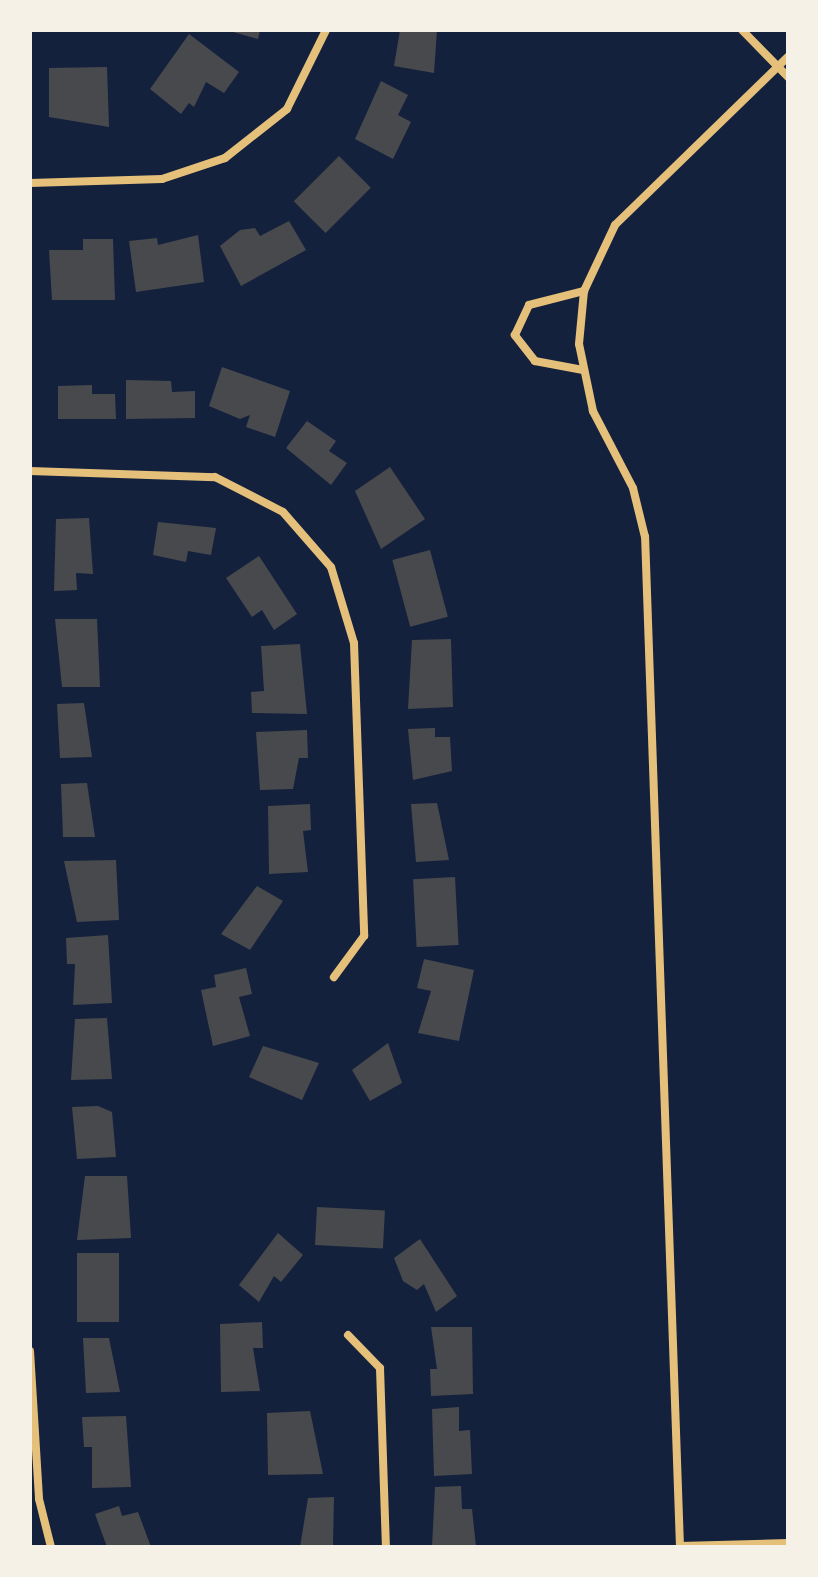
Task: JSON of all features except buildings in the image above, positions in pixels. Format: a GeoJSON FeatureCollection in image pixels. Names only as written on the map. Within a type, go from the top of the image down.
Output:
{"type":"FeatureCollection","features":[{"type":"Feature","properties":{"kind":"street"},"geometry":{"type":"LineString","coordinates":[[30,183],[162,179],[225,158],[287,109],[326,30]]}},
{"type":"Feature","properties":{"kind":"street"},"geometry":{"type":"LineString","coordinates":[[742,30],[788,77]]}},
{"type":"Feature","properties":{"kind":"street"},"geometry":{"type":"LineString","coordinates":[[788,57],[625,212],[584,291],[583,370],[593,411],[633,488],[645,537],[680,1546],[788,1543]]}},
{"type":"Feature","properties":{"kind":"street"},"geometry":{"type":"LineString","coordinates":[[583,370],[535,361],[515,335],[529,305],[584,291]]}},
{"type":"Feature","properties":{"kind":"street"},"geometry":{"type":"LineString","coordinates":[[30,471],[215,477],[283,512],[331,567],[354,643],[364,936],[334,977]]}},
{"type":"Feature","properties":{"kind":"street"},"geometry":{"type":"LineString","coordinates":[[348,1335],[380,1368],[386,1547]]}},
{"type":"Feature","properties":{"kind":"street"},"geometry":{"type":"LineString","coordinates":[[30,1351],[34,1500],[51,1547]]}}]}
